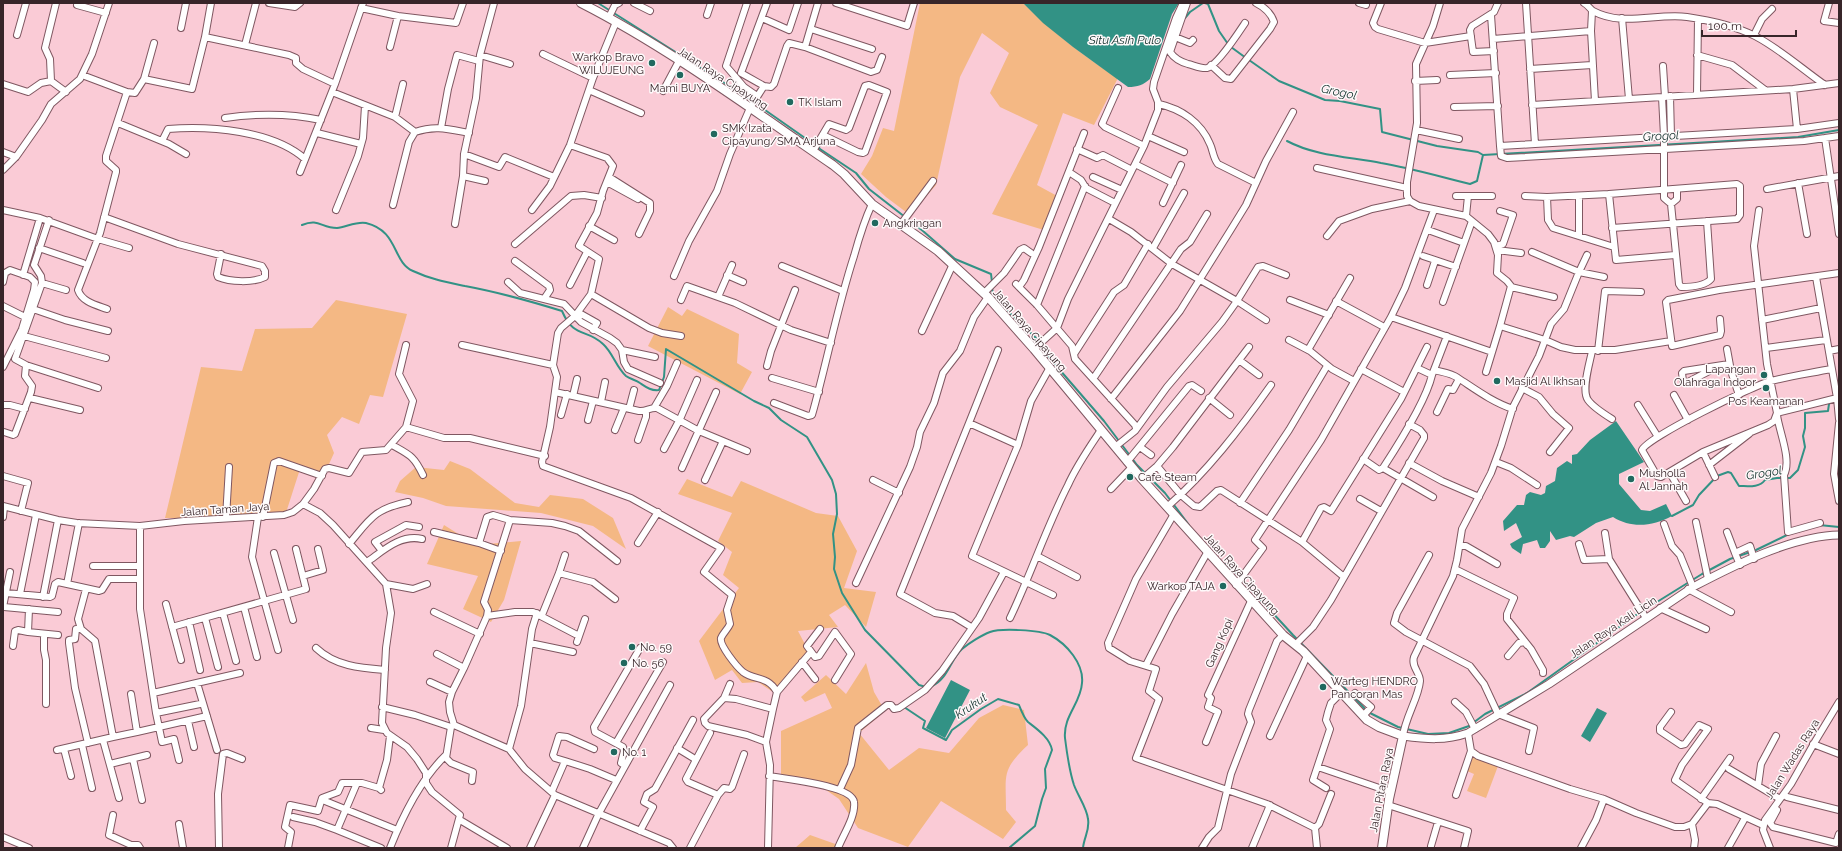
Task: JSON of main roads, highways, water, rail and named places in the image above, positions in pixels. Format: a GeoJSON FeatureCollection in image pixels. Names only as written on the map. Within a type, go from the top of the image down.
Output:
{"type":"FeatureCollection","features":[{"type":"Feature","properties":{"kind":"main road","name":"Jalan Raya Cipayung"},"geometry":{"type":"LineString","coordinates":[[581,3],[609,16],[616,22],[816,146],[872,204],[904,219],[987,293],[1035,348],[1049,369],[1142,479],[1207,553],[1238,584],[1251,601],[1283,635],[1296,644],[1341,693],[1364,709],[1375,725],[1403,734]]}},
{"type":"Feature","properties":{"kind":"main road","name":"Jalan Pitara Raya"},"geometry":{"type":"LineString","coordinates":[[1382,848],[1390,792],[1403,734]]}},
{"type":"Feature","properties":{"kind":"water","name":"Situ Asih Pulo"},"geometry":{"type":"Polygon","coordinates":[[[1023,3],[1179,3],[1172,14],[1150,79],[1135,87],[1128,87],[1043,23],[1023,3]]]}},
{"type":"Feature","properties":{"kind":"water"},"geometry":{"type":"Polygon","coordinates":[[[1616,421],[1644,462],[1619,474],[1619,484],[1641,510],[1650,511],[1666,504],[1672,516],[1657,522],[1642,525],[1635,525],[1620,521],[1613,517],[1596,523],[1574,537],[1570,536],[1556,540],[1550,531],[1550,541],[1545,548],[1540,548],[1537,540],[1523,544],[1521,554],[1512,548],[1510,544],[1522,537],[1516,523],[1504,531],[1503,521],[1517,505],[1524,505],[1526,495],[1530,492],[1541,495],[1545,493],[1546,486],[1555,481],[1557,468],[1567,461],[1572,464],[1572,455],[1577,454],[1590,440],[1616,421]]]}},
{"type":"Feature","properties":{"kind":"water"},"geometry":{"type":"Polygon","coordinates":[[[951,680],[970,690],[945,738],[926,728],[951,680]]]}},
{"type":"Feature","properties":{"kind":"water"},"geometry":{"type":"Polygon","coordinates":[[[1597,708],[1607,713],[1590,742],[1581,736],[1597,708]]]}},
{"type":"Feature","properties":{"kind":"waterway"},"geometry":{"type":"LineString","coordinates":[[598,3],[745,96],[805,138],[814,142],[820,149],[856,173],[869,189],[923,231],[955,259],[991,274],[992,282]]}},
{"type":"Feature","properties":{"kind":"waterway","name":"Grogol"},"geometry":{"type":"LineString","coordinates":[[1185,18],[1190,12],[1203,3]]}},
{"type":"Feature","properties":{"kind":"waterway","name":"Grogol"},"geometry":{"type":"LineString","coordinates":[[1205,3],[1208,4],[1219,31],[1228,44]]}},
{"type":"Feature","properties":{"kind":"waterway","name":"Grogol"},"geometry":{"type":"LineString","coordinates":[[1231,47],[1246,58]]}},
{"type":"Feature","properties":{"kind":"waterway","name":"Grogol"},"geometry":{"type":"LineString","coordinates":[[1249,60],[1279,81],[1325,100],[1340,101],[1380,109],[1382,132],[1437,146],[1478,152],[1483,155]]}},
{"type":"Feature","properties":{"kind":"waterway","name":"Grogol"},"geometry":{"type":"LineString","coordinates":[[1287,141],[1321,153],[1392,165],[1470,184],[1477,181],[1483,155],[1798,137],[1839,130]]}},
{"type":"Feature","properties":{"kind":"waterway"},"geometry":{"type":"LineString","coordinates":[[302,225],[316,223],[327,227],[337,228],[366,223],[377,227],[390,239],[401,261],[406,267],[413,271],[438,280],[526,300],[562,311],[571,326],[576,330],[597,339],[603,344],[626,376],[651,389],[659,390],[664,377],[666,349],[754,401],[769,408],[781,420],[807,437],[832,480],[836,494],[837,514],[833,534],[835,557],[834,569],[842,593],[865,630],[919,685],[926,687]]}},
{"type":"Feature","properties":{"kind":"waterway"},"geometry":{"type":"LineString","coordinates":[[992,286],[993,297],[1036,338],[1046,354],[1104,421],[1137,465],[1165,493],[1189,525]]}},
{"type":"Feature","properties":{"kind":"waterway","name":"Grogol"},"geometry":{"type":"LineString","coordinates":[[1839,382],[1837,382],[1839,387]]}},
{"type":"Feature","properties":{"kind":"waterway","name":"Grogol"},"geometry":{"type":"LineString","coordinates":[[1672,516],[1693,505],[1699,495],[1717,476],[1728,472],[1731,473],[1739,486],[1753,486],[1763,483],[1765,480],[1790,478],[1798,470],[1805,447],[1803,436],[1805,428],[1805,413],[1828,411],[1829,404],[1833,401]]}},
{"type":"Feature","properties":{"kind":"waterway"},"geometry":{"type":"LineString","coordinates":[[1819,525],[1839,527]]}},
{"type":"Feature","properties":{"kind":"waterway"},"geometry":{"type":"LineString","coordinates":[[1221,561],[1235,572],[1293,635],[1368,712],[1398,727],[1428,734],[1449,733],[1469,726],[1485,714],[1527,693],[1636,615],[1702,574],[1730,559],[1756,550],[1789,534]]}},
{"type":"Feature","properties":{"kind":"waterway"},"geometry":{"type":"LineString","coordinates":[[932,686],[942,679],[954,658],[962,649],[976,639],[990,632],[1011,630],[1045,633],[1056,639],[1068,649],[1077,662],[1082,676],[1081,690],[1069,716],[1065,730],[1065,738],[1072,779],[1088,819],[1088,827],[1083,848]]}},
{"type":"Feature","properties":{"kind":"waterway","name":"Krukut"},"geometry":{"type":"LineString","coordinates":[[904,707],[925,721],[923,728],[946,740],[952,730],[981,709],[998,699],[1019,705],[1028,722],[1049,742],[1052,750],[1045,769],[1046,788],[1035,826],[1009,848]]}},
{"type":"Feature","properties":{"kind":"place","name":"Warkop Bravo WILUJEUNG"},"geometry":{"type":"Point","coordinates":[652,63]}},
{"type":"Feature","properties":{"kind":"place","name":"Mami BUYA"},"geometry":{"type":"Point","coordinates":[680,75]}},
{"type":"Feature","properties":{"kind":"place","name":"TK Islam"},"geometry":{"type":"Point","coordinates":[790,102]}},
{"type":"Feature","properties":{"kind":"place","name":"SMK Izata Cipayung/SMA Arjuna"},"geometry":{"type":"Point","coordinates":[714,134]}},
{"type":"Feature","properties":{"kind":"place","name":"Angkringan"},"geometry":{"type":"Point","coordinates":[875,223]}},
{"type":"Feature","properties":{"kind":"place","name":"Lapangan Olahraga Indoor"},"geometry":{"type":"Point","coordinates":[1764,375]}},
{"type":"Feature","properties":{"kind":"place","name":"Masjid Al Ikhsan"},"geometry":{"type":"Point","coordinates":[1497,381]}},
{"type":"Feature","properties":{"kind":"place","name":"Pos Keamanan"},"geometry":{"type":"Point","coordinates":[1766,388]}},
{"type":"Feature","properties":{"kind":"place","name":"Cafe Steam"},"geometry":{"type":"Point","coordinates":[1130,477]}},
{"type":"Feature","properties":{"kind":"place","name":"Musholla Al Jannah"},"geometry":{"type":"Point","coordinates":[1631,479]}},
{"type":"Feature","properties":{"kind":"place","name":"Warkop TAJA"},"geometry":{"type":"Point","coordinates":[1223,586]}},
{"type":"Feature","properties":{"kind":"place","name":"No. 59"},"geometry":{"type":"Point","coordinates":[632,647]}},
{"type":"Feature","properties":{"kind":"place","name":"No. 56"},"geometry":{"type":"Point","coordinates":[624,663]}},
{"type":"Feature","properties":{"kind":"place","name":"Warteg HENDRO Pancoran Mas"},"geometry":{"type":"Point","coordinates":[1323,687]}},
{"type":"Feature","properties":{"kind":"place","name":"No. 1"},"geometry":{"type":"Point","coordinates":[614,752]}}]}
